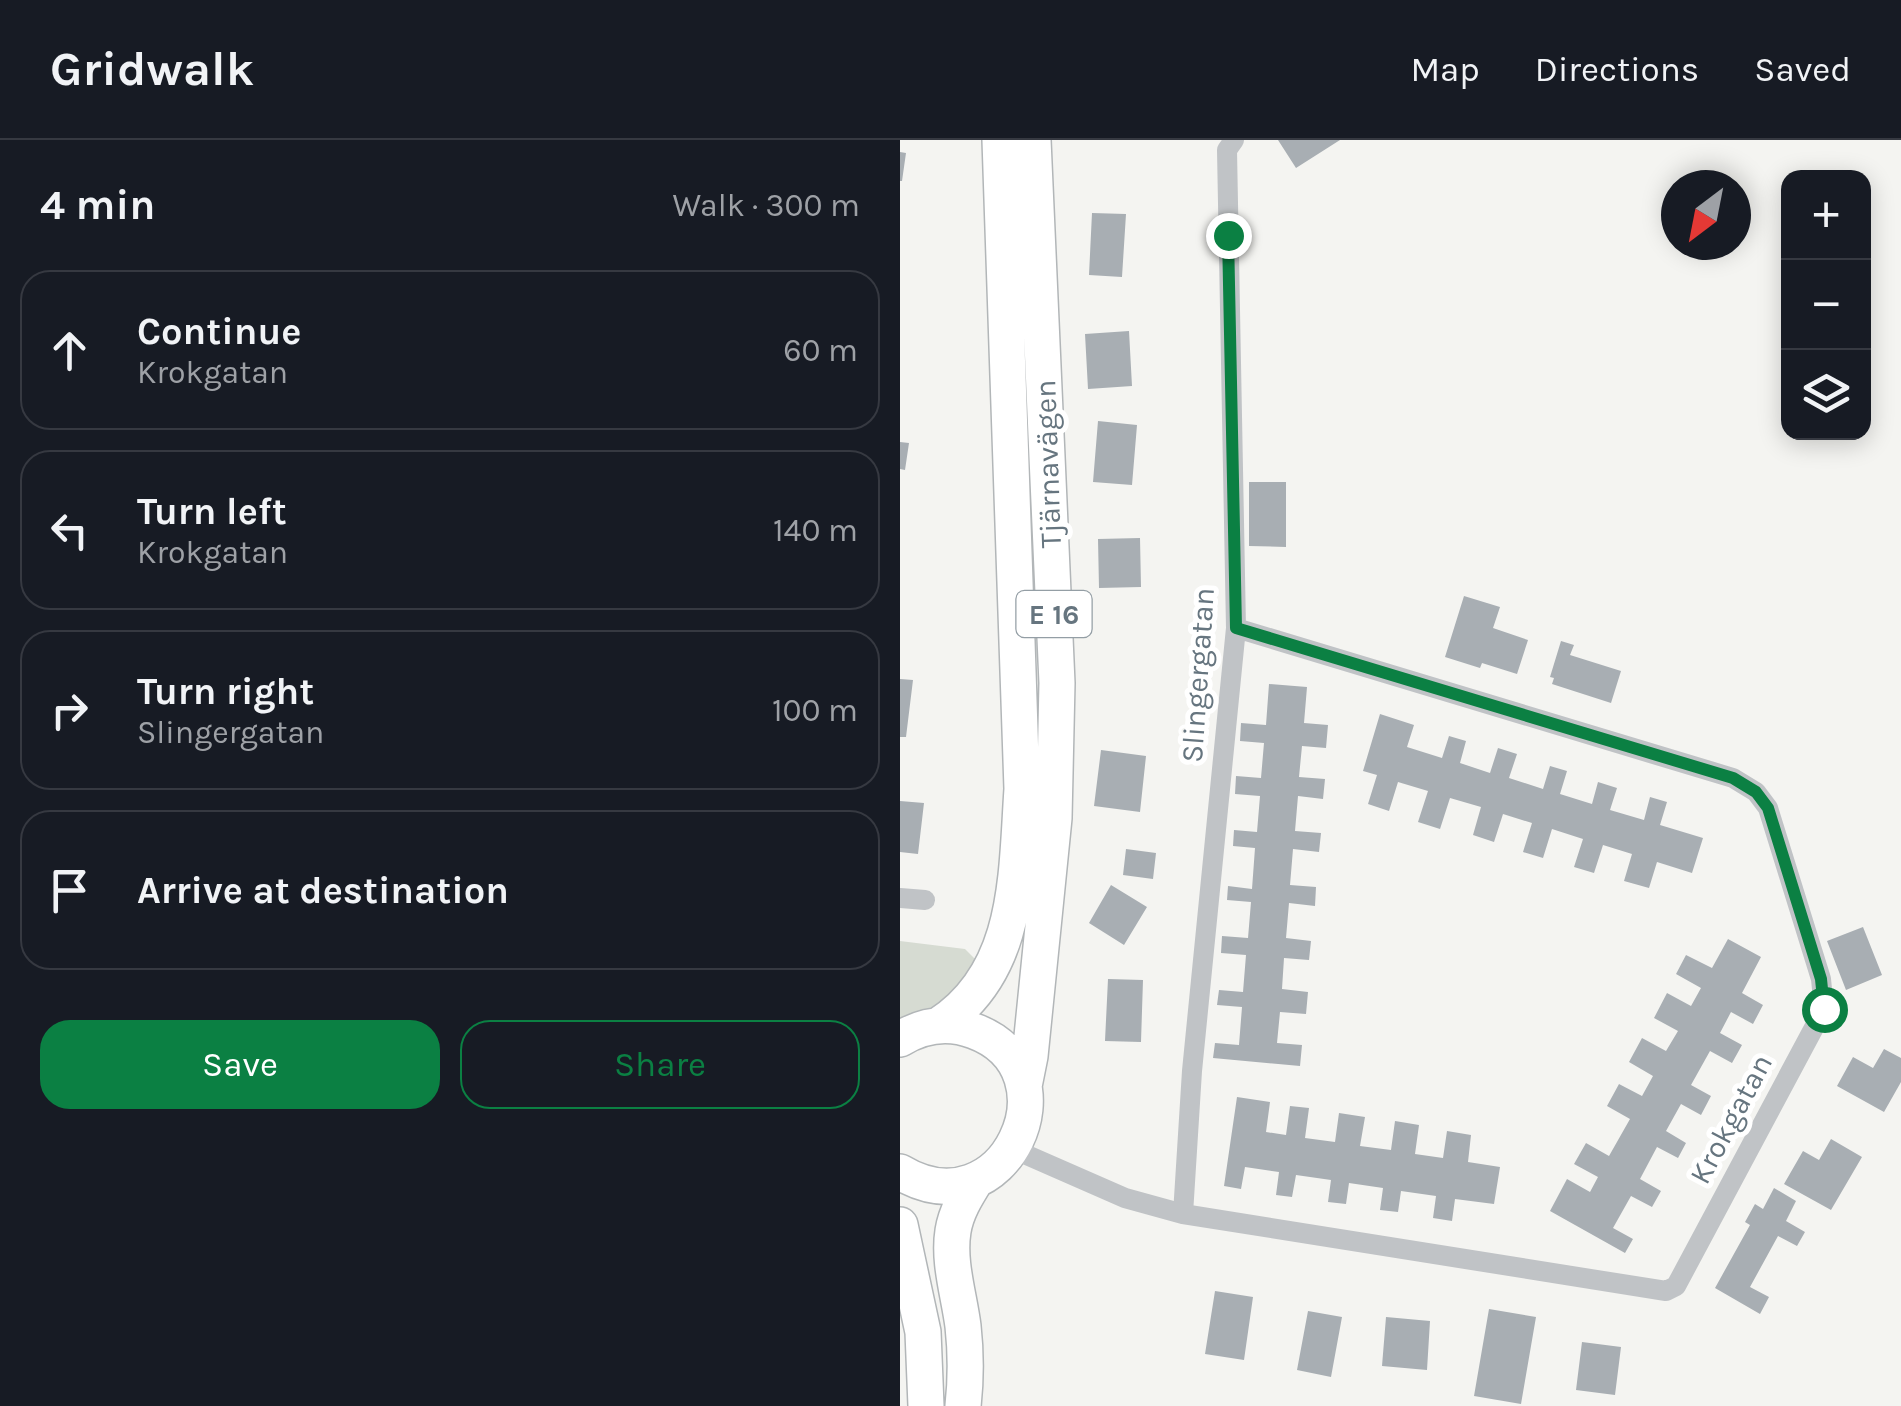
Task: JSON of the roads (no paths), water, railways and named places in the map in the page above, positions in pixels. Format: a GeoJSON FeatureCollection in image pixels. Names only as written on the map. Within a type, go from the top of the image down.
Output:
{"type":"FeatureCollection","features":[{"type":"Feature","properties":{"kind":"highway","name":"Tjärnavägen"},"geometry":{"type":"LineString","coordinates":[[900,1040],[912,1031],[939,1025],[962,1010],[983,986],[1008,926],[1022,789],[1000,140]]}},
{"type":"Feature","properties":{"kind":"highway","name":"Tjärnavägen"},"geometry":{"type":"LineString","coordinates":[[1013,1149],[1026,1108],[1024,1086],[1054,818],[1057,683],[1033,140]]}},
{"type":"Feature","properties":{"kind":"highway"},"geometry":{"type":"LineString","coordinates":[[939,1025],[962,1026],[992,1040],[1015,1065],[1024,1086]]}},
{"type":"Feature","properties":{"kind":"highway"},"geometry":{"type":"LineString","coordinates":[[900,1172],[934,1186],[955,1186],[990,1172],[1013,1149]]}},
{"type":"Feature","properties":{"kind":"highway"},"geometry":{"type":"LineString","coordinates":[[963,1406],[964,1346],[952,1258],[953,1232],[965,1196],[976,1180]]}},
{"type":"Feature","properties":{"kind":"highway"},"geometry":{"type":"LineString","coordinates":[[900,1225],[924,1332],[926,1406]]}},
{"type":"Feature","properties":{"kind":"street","name":"Slingergatan"},"geometry":{"type":"LineString","coordinates":[[1183,1214],[1192,1071],[1236,628],[1227,150],[1234,140]]}},
{"type":"Feature","properties":{"kind":"street","name":"Krokgatan"},"geometry":{"type":"LineString","coordinates":[[1013,1149],[1126,1198],[1183,1214],[1666,1291],[1676,1286],[1824,1009],[1821,979],[1768,808],[1756,792],[1733,778],[1236,628]]}},
{"type":"Feature","properties":{"kind":"street"},"geometry":{"type":"LineString","coordinates":[[900,898],[925,900]]}}]}
